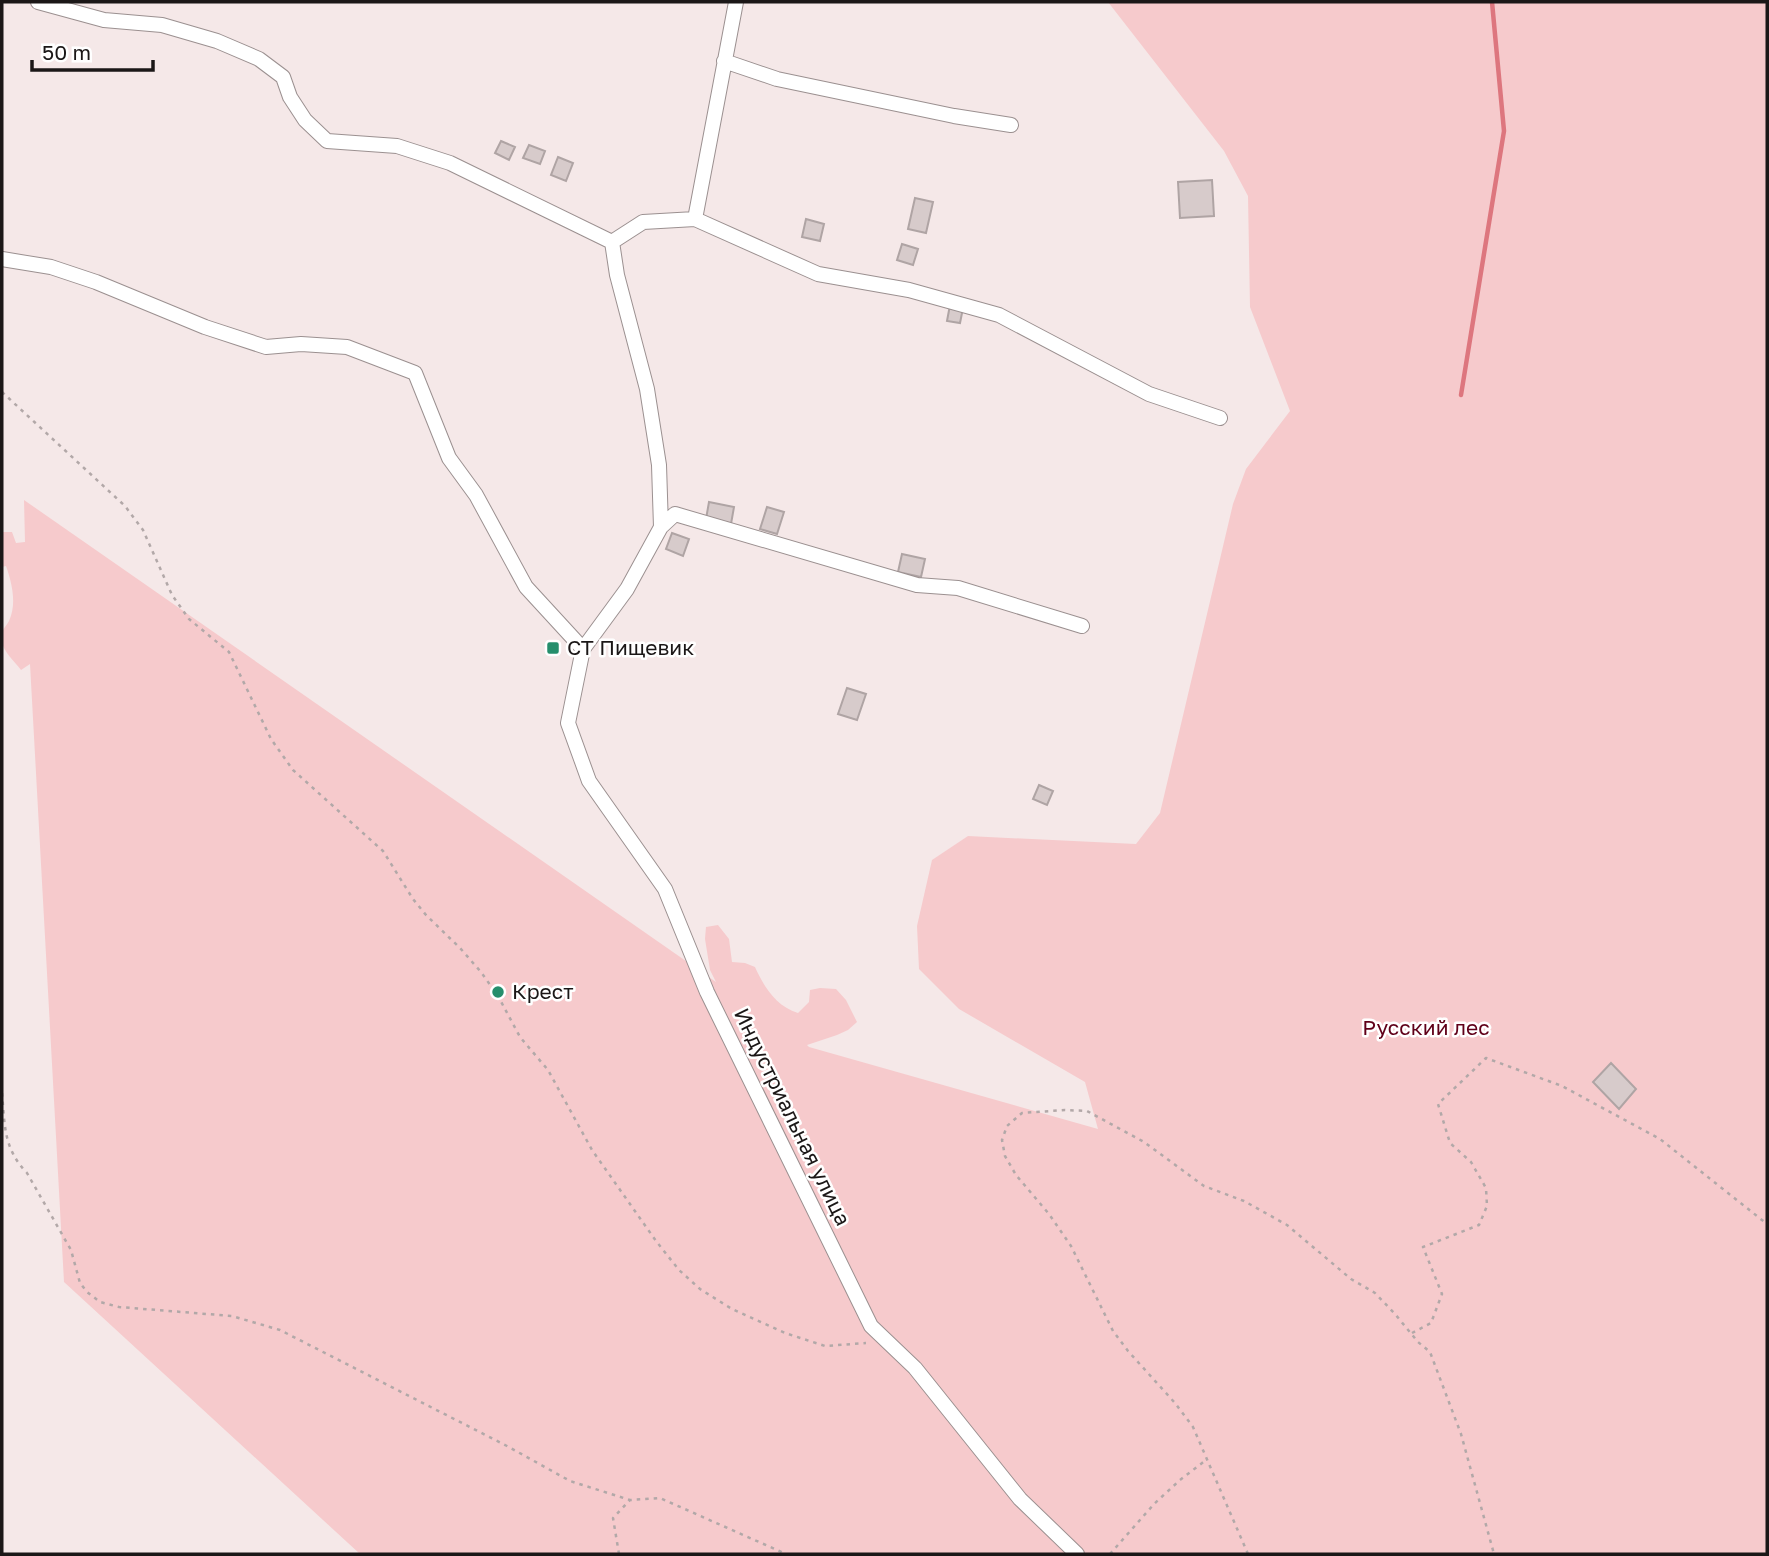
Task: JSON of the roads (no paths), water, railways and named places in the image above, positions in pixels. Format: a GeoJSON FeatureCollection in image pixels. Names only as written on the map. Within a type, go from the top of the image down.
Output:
{"type":"FeatureCollection","features":[{"type":"Feature","properties":{"kind":"street"},"geometry":{"type":"LineString","coordinates":[[38,2],[104,20],[162,25],[216,41],[259,59],[283,77],[290,97],[305,120],[327,141],[397,146],[450,163],[612,242]]}},
{"type":"Feature","properties":{"kind":"street"},"geometry":{"type":"LineString","coordinates":[[695,219],[736,2]]}},
{"type":"Feature","properties":{"kind":"street"},"geometry":{"type":"LineString","coordinates":[[724,61],[778,79],[954,116],[1011,125]]}},
{"type":"Feature","properties":{"kind":"street"},"geometry":{"type":"LineString","coordinates":[[612,242],[643,222],[695,219],[818,274],[909,290],[999,315],[1149,394],[1220,418]]}},
{"type":"Feature","properties":{"kind":"street"},"geometry":{"type":"LineString","coordinates":[[612,242],[617,275],[647,389],[659,466],[662,527]]}},
{"type":"Feature","properties":{"kind":"street"},"geometry":{"type":"LineString","coordinates":[[2,259],[51,267],[96,282],[205,327],[266,347],[301,344],[347,347],[415,373],[449,458],[477,495],[526,587],[583,649],[627,589],[662,527],[676,514],[917,585],[958,588],[1082,626]]}},
{"type":"Feature","properties":{"kind":"street","name":"Индустриальная улица"},"geometry":{"type":"LineString","coordinates":[[583,649],[568,723],[589,781],[664,889],[707,992],[871,1326],[915,1368],[1020,1499],[1077,1554]]}},
{"type":"Feature","properties":{"kind":"waterway"},"geometry":{"type":"LineString","coordinates":[[1461,395],[1504,131],[1492,2]]}},
{"type":"Feature","properties":{"kind":"place","name":"СТ Пищевик"},"geometry":{"type":"Point","coordinates":[553,648]}},
{"type":"Feature","properties":{"kind":"place","name":"Крест"},"geometry":{"type":"Point","coordinates":[498,992]}},
{"type":"Feature","properties":{"kind":"park label","name":"Русский лес"},"geometry":{"type":"Point","coordinates":[1426,1028]}}]}
